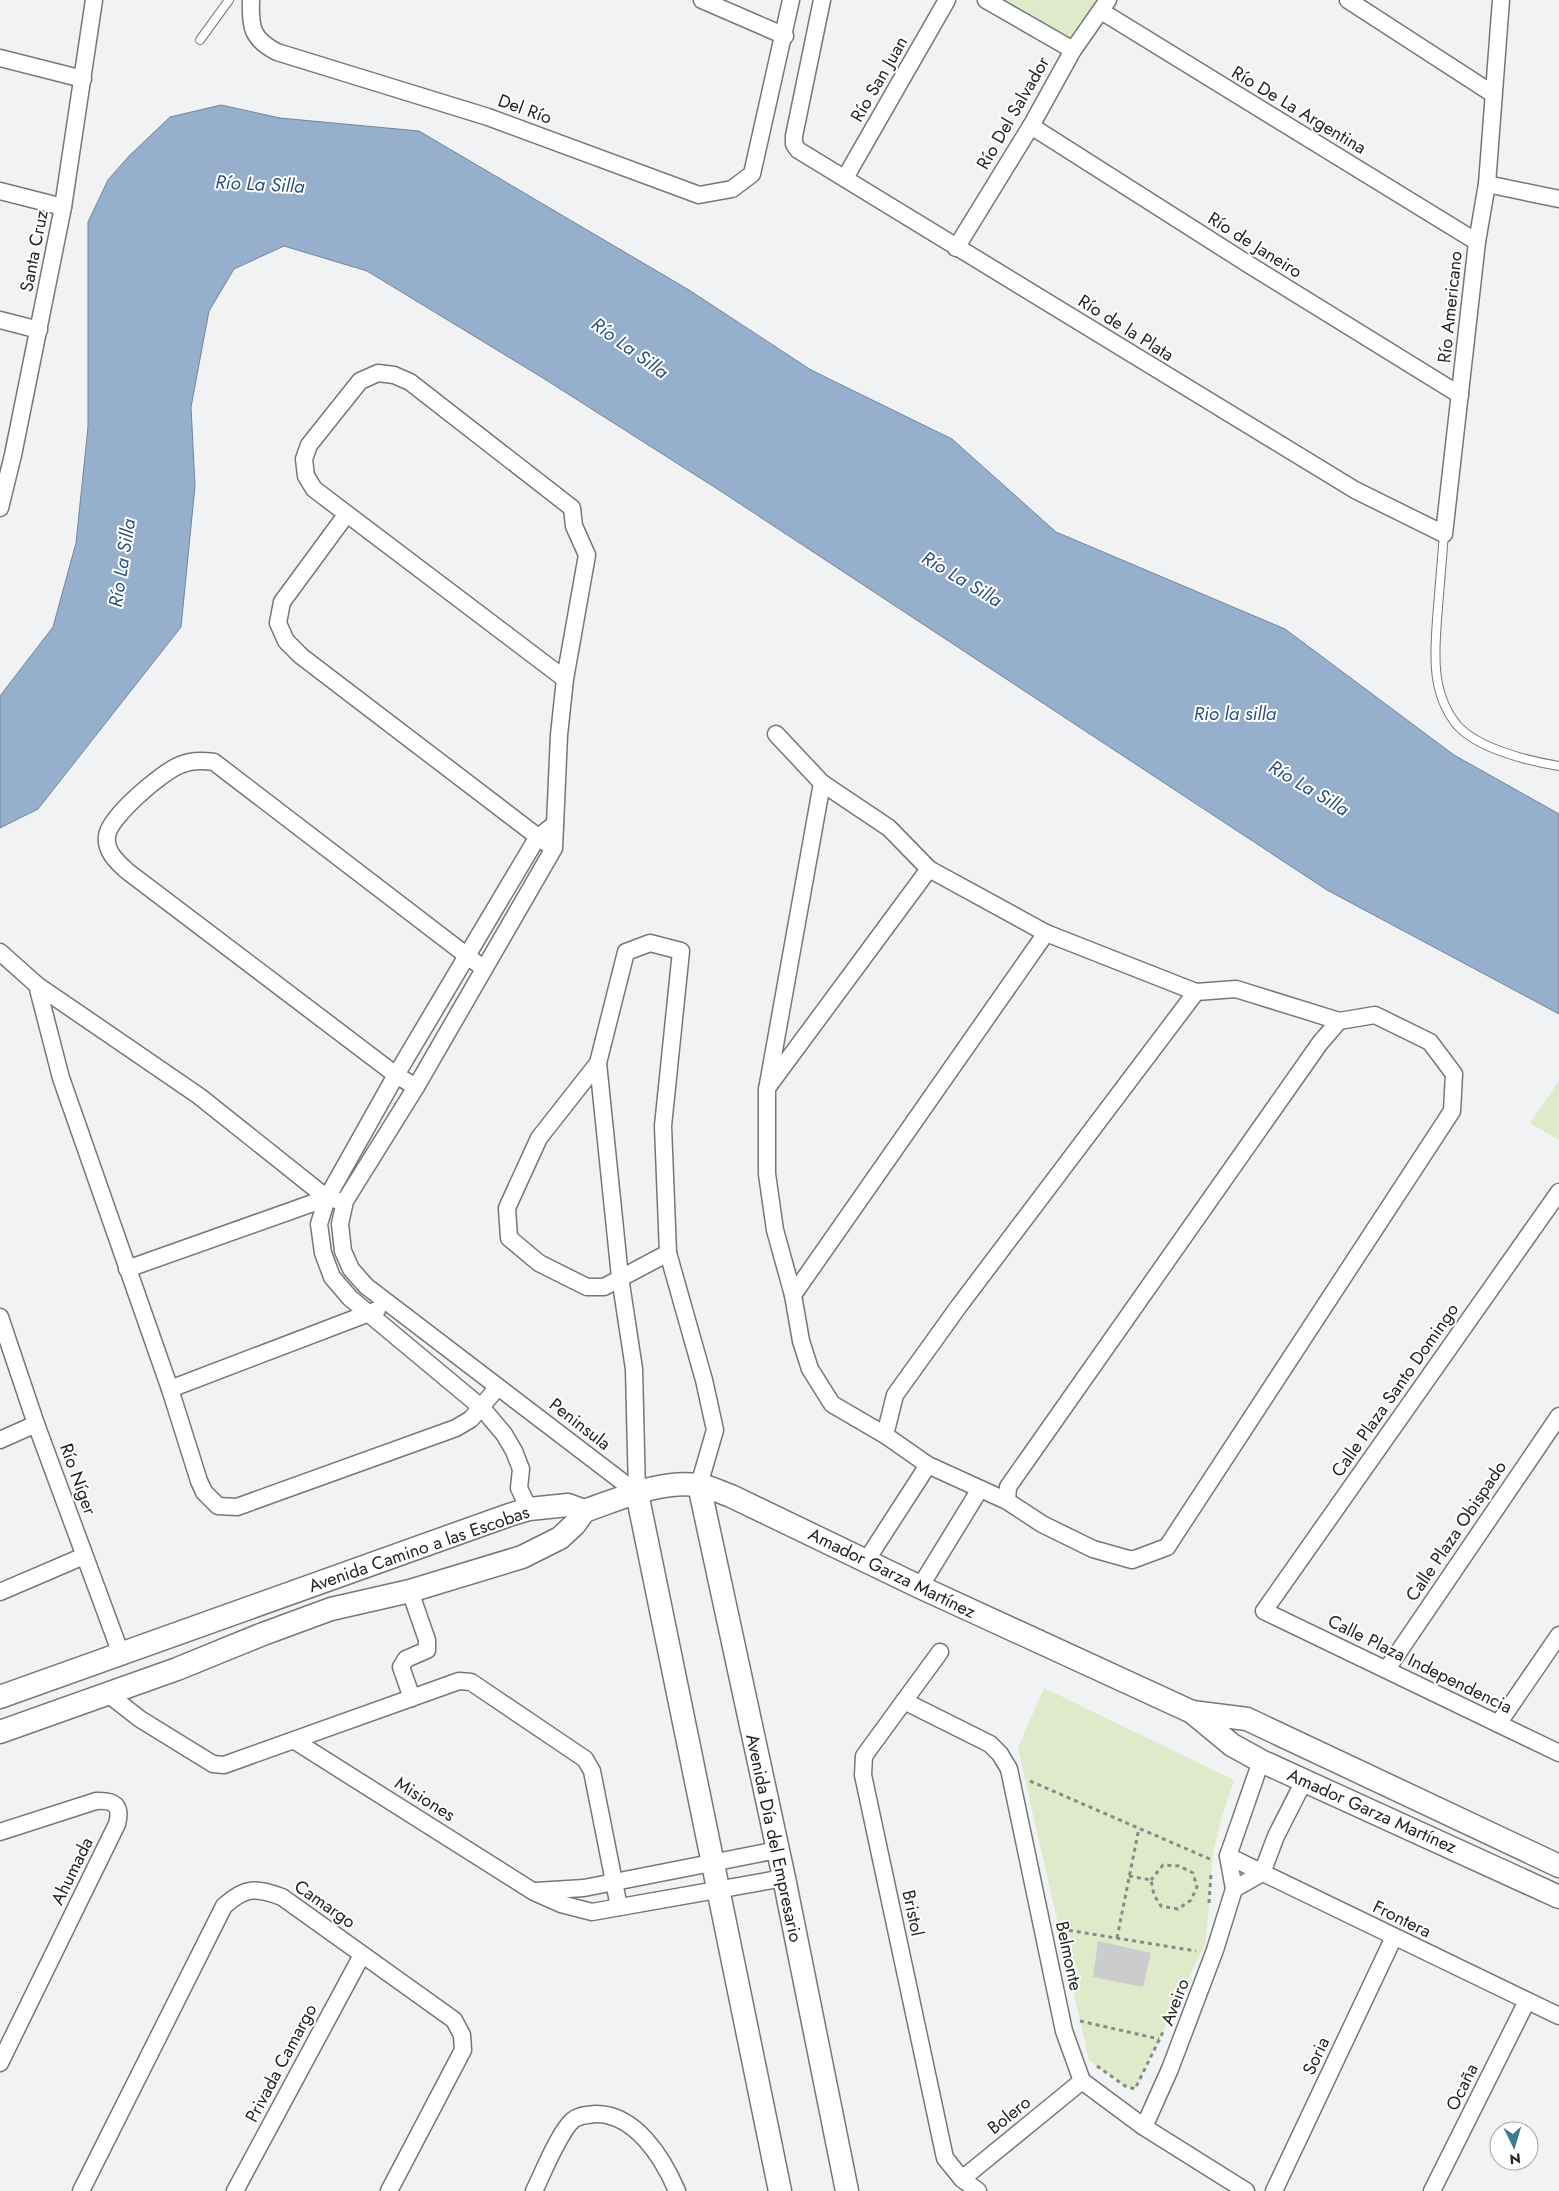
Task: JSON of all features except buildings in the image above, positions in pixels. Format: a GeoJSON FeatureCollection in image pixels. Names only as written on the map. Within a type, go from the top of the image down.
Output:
{"type":"FeatureCollection","features":[{"type":"Feature","properties":{"kind":"street","name":"Santa Cruz"},"geometry":{"type":"LineString","coordinates":[[0,508],[7,453],[38,330],[63,207],[94,0]]}},
{"type":"Feature","properties":{"kind":"street","name":"Del Río"},"geometry":{"type":"LineString","coordinates":[[251,0],[250,17],[253,32],[263,45],[277,52],[488,117],[699,195],[732,189],[752,174],[784,36]]}},
{"type":"Feature","properties":{"kind":"street"},"geometry":{"type":"LineString","coordinates":[[702,0],[784,36],[792,0]]}},
{"type":"Feature","properties":{"kind":"street","name":"Río de la Plata"},"geometry":{"type":"LineString","coordinates":[[822,0],[794,144],[798,150],[1355,490],[1444,534]]}},
{"type":"Feature","properties":{"kind":"street","name":"Río San Juan"},"geometry":{"type":"LineString","coordinates":[[845,178],[947,0]]}},
{"type":"Feature","properties":{"kind":"street"},"geometry":{"type":"LineString","coordinates":[[986,0],[1073,50]]}},
{"type":"Feature","properties":{"kind":"street","name":"Río Americano"},"geometry":{"type":"LineString","coordinates":[[1444,534],[1477,242],[1487,184],[1501,0]]}},
{"type":"Feature","properties":{"kind":"street"},"geometry":{"type":"LineString","coordinates":[[1355,2],[1493,94]]}},
{"type":"Feature","properties":{"kind":"street","name":"Río Del Salvador"},"geometry":{"type":"LineString","coordinates":[[956,248],[1031,126],[1073,50],[1104,6]]}},
{"type":"Feature","properties":{"kind":"street","name":"Río De La Argentina"},"geometry":{"type":"LineString","coordinates":[[1104,6],[1477,242]]}},
{"type":"Feature","properties":{"kind":"street"},"geometry":{"type":"LineString","coordinates":[[0,58],[83,79]]}},
{"type":"Feature","properties":{"kind":"street","name":"Río de Janeiro"},"geometry":{"type":"LineString","coordinates":[[1031,126],[1248,264],[1460,395]]}},
{"type":"Feature","properties":{"kind":"street"},"geometry":{"type":"LineString","coordinates":[[1487,184],[1559,199]]}},
{"type":"Feature","properties":{"kind":"street"},"geometry":{"type":"LineString","coordinates":[[0,191],[63,207]]}},
{"type":"Feature","properties":{"kind":"street"},"geometry":{"type":"LineString","coordinates":[[0,320],[38,330]]}},
{"type":"Feature","properties":{"kind":"street"},"geometry":{"type":"LineString","coordinates":[[126,1269],[327,1198],[345,1201],[416,1087],[554,848],[559,735],[565,680],[587,555],[574,526],[572,508],[410,382],[394,375],[378,373],[360,381],[309,445],[304,459],[306,476],[314,489],[565,680]]}},
{"type":"Feature","properties":{"kind":"street"},"geometry":{"type":"LineString","coordinates":[[346,515],[282,602],[278,623],[286,641],[301,656],[537,838],[554,848]]}},
{"type":"Feature","properties":{"kind":"street"},"geometry":{"type":"LineString","coordinates":[[776,734],[822,783],[889,828],[929,868],[1046,933],[1196,992],[1236,989],[1339,1021],[1376,1015],[1430,1042],[1454,1074],[1452,1111],[1167,1547],[1132,1560],[1093,1549],[1042,1524],[1007,1501],[928,1465],[884,1435],[832,1404],[810,1369],[800,1342],[793,1295],[775,1230],[767,1174],[767,1088],[822,783]]}},
{"type":"Feature","properties":{"kind":"street"},"geometry":{"type":"LineString","coordinates":[[416,1087],[396,1075],[117,863],[107,845],[110,827],[122,811],[167,772],[198,760],[214,762],[483,968]]}},
{"type":"Feature","properties":{"kind":"street"},"geometry":{"type":"LineString","coordinates":[[529,1510],[519,1488],[521,1469],[514,1451],[504,1434],[482,1408],[350,1298],[332,1277],[322,1253],[319,1224],[327,1198],[396,1075],[468,957],[537,838],[555,824]]}},
{"type":"Feature","properties":{"kind":"street"},"geometry":{"type":"LineString","coordinates":[[767,1088],[929,868]]}},
{"type":"Feature","properties":{"kind":"street"},"geometry":{"type":"LineString","coordinates":[[793,1295],[1046,933]]}},
{"type":"Feature","properties":{"kind":"street"},"geometry":{"type":"LineString","coordinates":[[698,1484],[715,1430],[704,1380],[668,1253],[663,1126],[681,951],[650,943],[626,952],[598,1063],[620,1277],[634,1369],[637,1493],[720,1890],[780,2191]]}},
{"type":"Feature","properties":{"kind":"street"},"geometry":{"type":"LineString","coordinates":[[0,952],[37,985],[199,1096],[327,1198]]}},
{"type":"Feature","properties":{"kind":"street"},"geometry":{"type":"LineString","coordinates":[[37,985],[54,1055],[126,1269],[170,1389],[204,1492],[218,1506],[228,1508],[250,1503],[456,1428],[471,1419],[497,1388]]}},
{"type":"Feature","properties":{"kind":"street"},"geometry":{"type":"LineString","coordinates":[[884,1435],[895,1395],[1196,992]]}},
{"type":"Feature","properties":{"kind":"street"},"geometry":{"type":"LineString","coordinates":[[1007,1501],[1008,1487],[1320,1043],[1339,1021]]}},
{"type":"Feature","properties":{"kind":"street"},"geometry":{"type":"LineString","coordinates":[[598,1063],[539,1138],[507,1208],[509,1238],[539,1263],[587,1287],[604,1287],[668,1253]]}},
{"type":"Feature","properties":{"kind":"street","name":"Calle Plaza Santo Domingo"},"geometry":{"type":"LineString","coordinates":[[1264,1611],[1559,1192]]}},
{"type":"Feature","properties":{"kind":"street","name":"Peninsula"},"geometry":{"type":"LineString","coordinates":[[345,1201],[340,1224],[343,1251],[351,1269],[366,1286],[497,1388],[637,1493]]}},
{"type":"Feature","properties":{"kind":"street"},"geometry":{"type":"LineString","coordinates":[[170,1389],[370,1314],[391,1304]]}},
{"type":"Feature","properties":{"kind":"street","name":"Río Níger"},"geometry":{"type":"LineString","coordinates":[[0,1317],[36,1424],[121,1654]]}},
{"type":"Feature","properties":{"kind":"street","name":"Calle Plaza Obispado"},"geometry":{"type":"LineString","coordinates":[[1387,1669],[1559,1416]]}},
{"type":"Feature","properties":{"kind":"street"},"geometry":{"type":"LineString","coordinates":[[0,1440],[36,1424]]}},
{"type":"Feature","properties":{"kind":"street"},"geometry":{"type":"LineString","coordinates":[[866,1561],[928,1465]]}},
{"type":"Feature","properties":{"kind":"street","name":"Amador Garza Martínez"},"geometry":{"type":"LineString","coordinates":[[584,1511],[637,1493],[675,1485],[698,1484],[731,1496],[920,1587],[1192,1712],[1232,1745],[1304,1781],[1559,1897]]}},
{"type":"Feature","properties":{"kind":"street","name":"Avenida Día del Empresario"},"geometry":{"type":"LineString","coordinates":[[698,1484],[784,1878],[848,2191]]}},
{"type":"Feature","properties":{"kind":"street"},"geometry":{"type":"LineString","coordinates":[[920,1587],[980,1489]]}},
{"type":"Feature","properties":{"kind":"street","name":"Avenida Camino a las Escobas"},"geometry":{"type":"LineString","coordinates":[[0,1697],[509,1515],[529,1510],[568,1505],[584,1511],[575,1524],[560,1538],[522,1557],[410,1591],[331,1609],[108,1694],[0,1732]]}},
{"type":"Feature","properties":{"kind":"street"},"geometry":{"type":"LineString","coordinates":[[0,1592],[84,1556]]}},
{"type":"Feature","properties":{"kind":"street"},"geometry":{"type":"LineString","coordinates":[[410,1591],[427,1640],[427,1650],[406,1659],[401,1667],[412,1698]]}},
{"type":"Feature","properties":{"kind":"street","name":"Calle Plaza Independencia"},"geometry":{"type":"LineString","coordinates":[[1264,1611],[1559,1753]]}},
{"type":"Feature","properties":{"kind":"street"},"geometry":{"type":"LineString","coordinates":[[1498,1724],[1559,1635]]}},
{"type":"Feature","properties":{"kind":"street","name":"Bristol"},"geometry":{"type":"LineString","coordinates":[[940,1652],[864,1756],[863,1775],[945,2158],[962,2179],[978,2191]]}},
{"type":"Feature","properties":{"kind":"street"},"geometry":{"type":"LineString","coordinates":[[108,1694],[140,1719],[213,1764],[224,1765],[459,1681],[470,1682],[585,1759],[592,1771],[619,1908]]}},
{"type":"Feature","properties":{"kind":"street","name":"Belmonte"},"geometry":{"type":"LineString","coordinates":[[904,1701],[990,1744],[1000,1754],[1009,1769],[1064,2031],[1082,2081]]}},
{"type":"Feature","properties":{"kind":"street","name":"Amador Garza Martínez"},"geometry":{"type":"LineString","coordinates":[[1192,1712],[1247,1719],[1559,1866]]}},
{"type":"Feature","properties":{"kind":"street","name":"Misiones"},"geometry":{"type":"LineString","coordinates":[[295,1741],[534,1892],[561,1904],[592,1912],[784,1878]]}},
{"type":"Feature","properties":{"kind":"street","name":"Aveiro"},"geometry":{"type":"LineString","coordinates":[[1144,2127],[1194,2010],[1234,1889],[1220,1855],[1261,1760]]}},
{"type":"Feature","properties":{"kind":"street"},"geometry":{"type":"LineString","coordinates":[[1234,1889],[1262,1873],[1276,1836],[1304,1781]]}},
{"type":"Feature","properties":{"kind":"street","name":"Ahumada"},"geometry":{"type":"LineString","coordinates":[[0,1832],[96,1801],[112,1802],[117,1805],[119,1811],[117,1824],[0,2063]]}},
{"type":"Feature","properties":{"kind":"street"},"geometry":{"type":"LineString","coordinates":[[534,1892],[584,1888],[777,1850]]}},
{"type":"Feature","properties":{"kind":"street","name":"Frontera"},"geometry":{"type":"LineString","coordinates":[[1220,1855],[1262,1873],[1559,2016]]}},
{"type":"Feature","properties":{"kind":"street","name":"Camargo"},"geometry":{"type":"LineString","coordinates":[[81,2191],[224,1906],[236,1895],[250,1890],[266,1891],[282,1897],[454,2020],[462,2035],[462,2050],[389,2191]]}},
{"type":"Feature","properties":{"kind":"street","name":"Soria"},"geometry":{"type":"LineString","coordinates":[[1274,2191],[1394,1937]]}},
{"type":"Feature","properties":{"kind":"street","name":"Privada Camargo"},"geometry":{"type":"LineString","coordinates":[[235,2191],[362,1955]]}},
{"type":"Feature","properties":{"kind":"street","name":"Ocaña"},"geometry":{"type":"LineString","coordinates":[[1432,2191],[1527,2001]]}},
{"type":"Feature","properties":{"kind":"street"},"geometry":{"type":"LineString","coordinates":[[1082,2081],[1144,2127],[1246,2191]]}},
{"type":"Feature","properties":{"kind":"street","name":"Bolero"},"geometry":{"type":"LineString","coordinates":[[962,2179],[1082,2081]]}},
{"type":"Feature","properties":{"kind":"street"},"geometry":{"type":"LineString","coordinates":[[534,2191],[565,2130],[574,2119],[586,2115],[605,2114],[624,2120],[638,2131],[670,2176],[677,2191]]}},
{"type":"Feature","properties":{"kind":"lane"},"geometry":{"type":"LineString","coordinates":[[200,40],[229,0]]}},
{"type":"Feature","properties":{"kind":"lane","name":"Río Americano"},"geometry":{"type":"LineString","coordinates":[[1444,534],[1434,655],[1438,686],[1446,707],[1458,726],[1484,744],[1529,761],[1559,766]]}},
{"type":"Feature","properties":{"kind":"path"},"geometry":{"type":"LineString","coordinates":[[1027,1788],[1025,1778],[1212,1861],[1220,1855]]}},
{"type":"Feature","properties":{"kind":"path"},"geometry":{"type":"LineString","coordinates":[[1117,1938],[1139,1828]]}},
{"type":"Feature","properties":{"kind":"path"},"geometry":{"type":"LineString","coordinates":[[1163,1865],[1179,1866],[1193,1874],[1197,1887],[1191,1900],[1178,1909],[1161,1906],[1154,1894],[1151,1880],[1163,1865]]}},
{"type":"Feature","properties":{"kind":"path"},"geometry":{"type":"LineString","coordinates":[[1209,1910],[1212,1870]]}},
{"type":"Feature","properties":{"kind":"path"},"geometry":{"type":"LineString","coordinates":[[1129,1876],[1151,1880]]}},
{"type":"Feature","properties":{"kind":"path"},"geometry":{"type":"LineString","coordinates":[[1061,1938],[1059,1929],[1201,1952]]}},
{"type":"Feature","properties":{"kind":"path"},"geometry":{"type":"LineString","coordinates":[[1078,2011],[1082,2028]]}},
{"type":"Feature","properties":{"kind":"path"},"geometry":{"type":"LineString","coordinates":[[1080,2021],[1159,2039]]}},
{"type":"Feature","properties":{"kind":"path"},"geometry":{"type":"LineString","coordinates":[[1096,2065],[1125,2086],[1134,2089],[1167,2022]]}},
{"type":"Feature","properties":{"kind":"green space"},"geometry":{"type":"Polygon","coordinates":[[[986,0],[1108,0],[1073,50],[986,0]]]}},
{"type":"Feature","properties":{"kind":"green space"},"geometry":{"type":"Polygon","coordinates":[[[1559,1081],[1559,1140],[1530,1123],[1559,1081]]]}},
{"type":"Feature","properties":{"kind":"green space"},"geometry":{"type":"Polygon","coordinates":[[[1044,1688],[1234,1780],[1213,1853],[1206,1942],[1135,2089],[1125,2086],[1089,2060],[1018,1748],[1044,1688]]]}},
{"type":"Feature","properties":{"kind":"water","name":"Rio la silla"},"geometry":{"type":"Polygon","coordinates":[[[221,105],[280,118],[419,131],[689,290],[811,370],[952,439],[1056,532],[1285,629],[1454,755],[1559,814],[1559,1014],[1327,890],[719,490],[543,378],[367,271],[284,246],[234,269],[209,311],[191,407],[195,486],[181,627],[38,809],[0,828],[0,696],[53,627],[76,543],[88,427],[88,222],[108,180],[129,156],[170,117],[221,105]]]}},
{"type":"Feature","properties":{"kind":"water label","name":"Río La Silla"},"geometry":{"type":"Point","coordinates":[260,184]}},
{"type":"Feature","properties":{"kind":"water label","name":"Río La Silla"},"geometry":{"type":"Point","coordinates":[630,348]}},
{"type":"Feature","properties":{"kind":"water label","name":"Río La Silla"},"geometry":{"type":"Point","coordinates":[122,563]}},
{"type":"Feature","properties":{"kind":"water label","name":"Río La Silla"},"geometry":{"type":"Point","coordinates":[962,579]}},
{"type":"Feature","properties":{"kind":"water label","name":"Río La Silla"},"geometry":{"type":"Point","coordinates":[1309,788]}}]}
